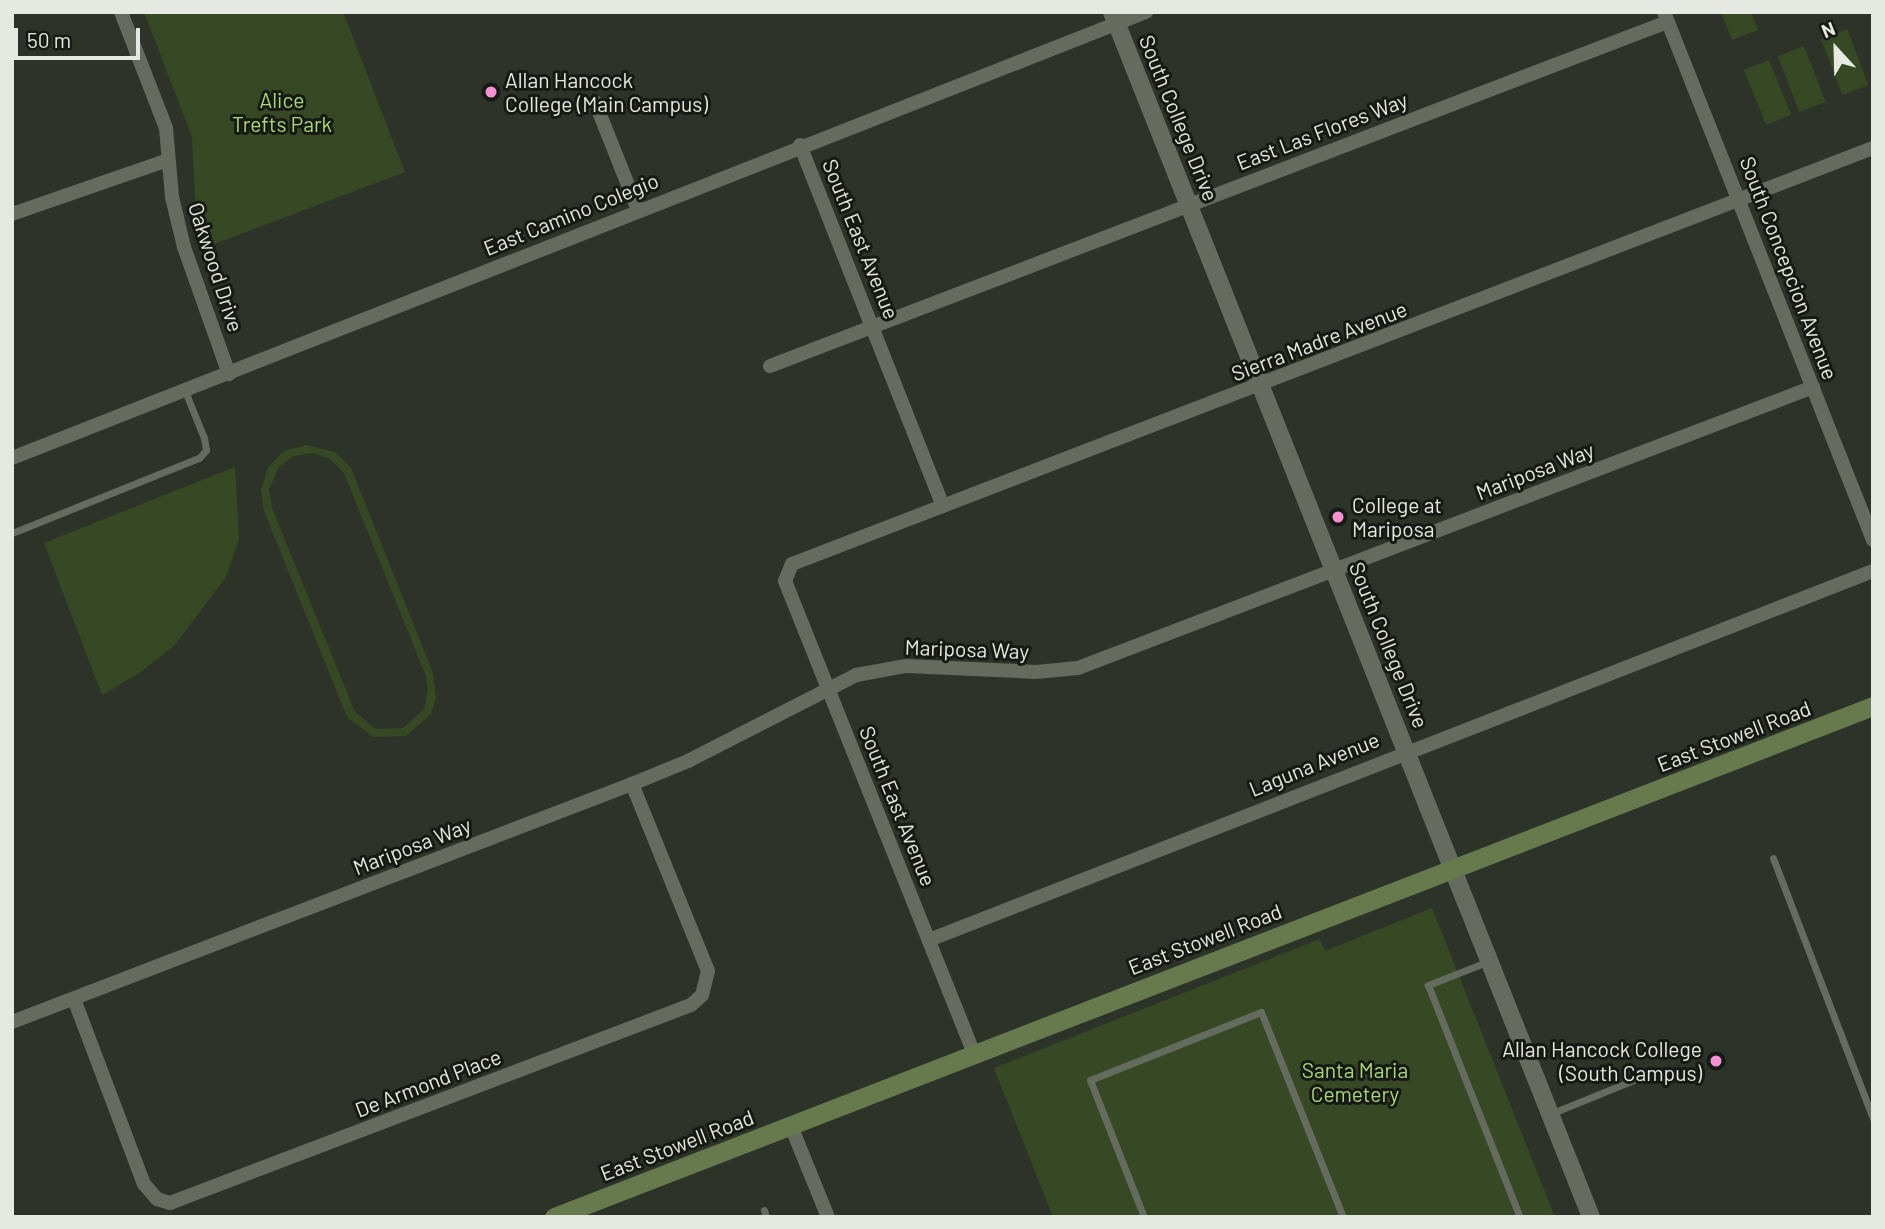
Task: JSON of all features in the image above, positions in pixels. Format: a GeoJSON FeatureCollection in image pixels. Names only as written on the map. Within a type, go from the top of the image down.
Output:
{"type":"FeatureCollection","features":[{"type":"Feature","properties":{"kind":"main road","name":"East Stowell Road"},"geometry":{"type":"LineString","coordinates":[[554,1217],[790,1126],[973,1051],[1873,706]]}},
{"type":"Feature","properties":{"kind":"street","name":"Oakwood Drive"},"geometry":{"type":"LineString","coordinates":[[121,12],[166,128],[168,160],[184,247],[229,374]]}},
{"type":"Feature","properties":{"kind":"street","name":"East Camino Colegio"},"geometry":{"type":"LineString","coordinates":[[12,458],[229,374],[1115,18],[1146,12]]}},
{"type":"Feature","properties":{"kind":"street","name":"South Concepcion Avenue"},"geometry":{"type":"LineString","coordinates":[[1666,17],[1873,540]]}},
{"type":"Feature","properties":{"kind":"street","name":"East Las Flores Way"},"geometry":{"type":"LineString","coordinates":[[770,366],[1666,17]]}},
{"type":"Feature","properties":{"kind":"street","name":"South College Drive"},"geometry":{"type":"LineString","coordinates":[[1115,18],[1591,1217]]}},
{"type":"Feature","properties":{"kind":"street"},"geometry":{"type":"LineString","coordinates":[[595,102],[638,210]]}},
{"type":"Feature","properties":{"kind":"street","name":"South East Avenue"},"geometry":{"type":"LineString","coordinates":[[800,145],[874,326],[943,506]]}},
{"type":"Feature","properties":{"kind":"street","name":"Sierra Madre Avenue"},"geometry":{"type":"LineString","coordinates":[[785,576],[792,564],[1261,387],[1739,198],[1873,148]]}},
{"type":"Feature","properties":{"kind":"street"},"geometry":{"type":"LineString","coordinates":[[12,214],[168,160]]}},
{"type":"Feature","properties":{"kind":"street","name":"Mariposa Way"},"geometry":{"type":"LineString","coordinates":[[12,1022],[632,784],[735,738],[856,675],[906,666],[1036,672],[1078,668],[1813,387]]}},
{"type":"Feature","properties":{"kind":"street","name":"Laguna Avenue"},"geometry":{"type":"LineString","coordinates":[[929,940],[1406,750],[1873,571]]}},
{"type":"Feature","properties":{"kind":"street","name":"South East Avenue"},"geometry":{"type":"LineString","coordinates":[[785,576],[973,1051]]}},
{"type":"Feature","properties":{"kind":"street","name":"De Armond Place"},"geometry":{"type":"LineString","coordinates":[[74,999],[144,1184],[157,1199],[170,1203],[691,1005],[702,995],[708,971],[632,784]]}},
{"type":"Feature","properties":{"kind":"street"},"geometry":{"type":"LineString","coordinates":[[790,1126],[828,1217]]}},
{"type":"Feature","properties":{"kind":"lane"},"geometry":{"type":"LineString","coordinates":[[12,533],[199,458],[206,450],[204,438],[185,391]]}},
{"type":"Feature","properties":{"kind":"lane"},"geometry":{"type":"LineString","coordinates":[[1773,858],[1873,1119]]}},
{"type":"Feature","properties":{"kind":"lane"},"geometry":{"type":"LineString","coordinates":[[1490,961],[1428,985],[1520,1217]]}},
{"type":"Feature","properties":{"kind":"lane"},"geometry":{"type":"LineString","coordinates":[[1144,1217],[1090,1080],[1261,1012],[1343,1217]]}},
{"type":"Feature","properties":{"kind":"lane"},"geometry":{"type":"LineString","coordinates":[[1550,1114],[1636,1079]]}},
{"type":"Feature","properties":{"kind":"green space","name":"Alice Trefts Park"},"geometry":{"type":"Polygon","coordinates":[[[144,12],[343,12],[405,172],[206,247],[195,198],[192,137],[144,12]]]}},
{"type":"Feature","properties":{"kind":"green space"},"geometry":{"type":"Polygon","coordinates":[[[1721,12],[1751,12],[1758,30],[1732,40],[1721,12]]]}},
{"type":"Feature","properties":{"kind":"green space"},"geometry":{"type":"Polygon","coordinates":[[[1847,29],[1869,85],[1842,95],[1821,39],[1847,29]]]}},
{"type":"Feature","properties":{"kind":"green space"},"geometry":{"type":"Polygon","coordinates":[[[1804,46],[1826,102],[1799,112],[1778,56],[1804,46]]]}},
{"type":"Feature","properties":{"kind":"green space"},"geometry":{"type":"Polygon","coordinates":[[[1769,60],[1791,115],[1766,125],[1744,70],[1769,60]]]}},
{"type":"Feature","properties":{"kind":"green space"},"geometry":{"type":"Polygon","coordinates":[[[306,445],[335,452],[351,468],[433,673],[436,698],[431,714],[406,736],[373,737],[347,717],[264,511],[261,489],[268,467],[284,451],[306,445]],[[313,453],[294,456],[279,467],[269,489],[272,508],[355,712],[376,729],[403,728],[424,709],[428,690],[426,676],[344,473],[330,459],[313,453]]]}},
{"type":"Feature","properties":{"kind":"green space"},"geometry":{"type":"Polygon","coordinates":[[[235,467],[239,539],[226,577],[174,646],[138,674],[102,695],[44,543],[235,467]]]}},
{"type":"Feature","properties":{"kind":"green space","name":"Santa Maria Cemetery"},"geometry":{"type":"Polygon","coordinates":[[[1432,908],[1555,1217],[1053,1217],[994,1068],[1320,939],[1325,951],[1432,908]]]}},
{"type":"Feature","properties":{"kind":"place","name":"Allan Hancock College (Main Campus)"},"geometry":{"type":"Point","coordinates":[491,92]}},
{"type":"Feature","properties":{"kind":"place","name":"College at Mariposa"},"geometry":{"type":"Point","coordinates":[1338,517]}},
{"type":"Feature","properties":{"kind":"place","name":"Allan Hancock College (South Campus)"},"geometry":{"type":"Point","coordinates":[1716,1061]}}]}
